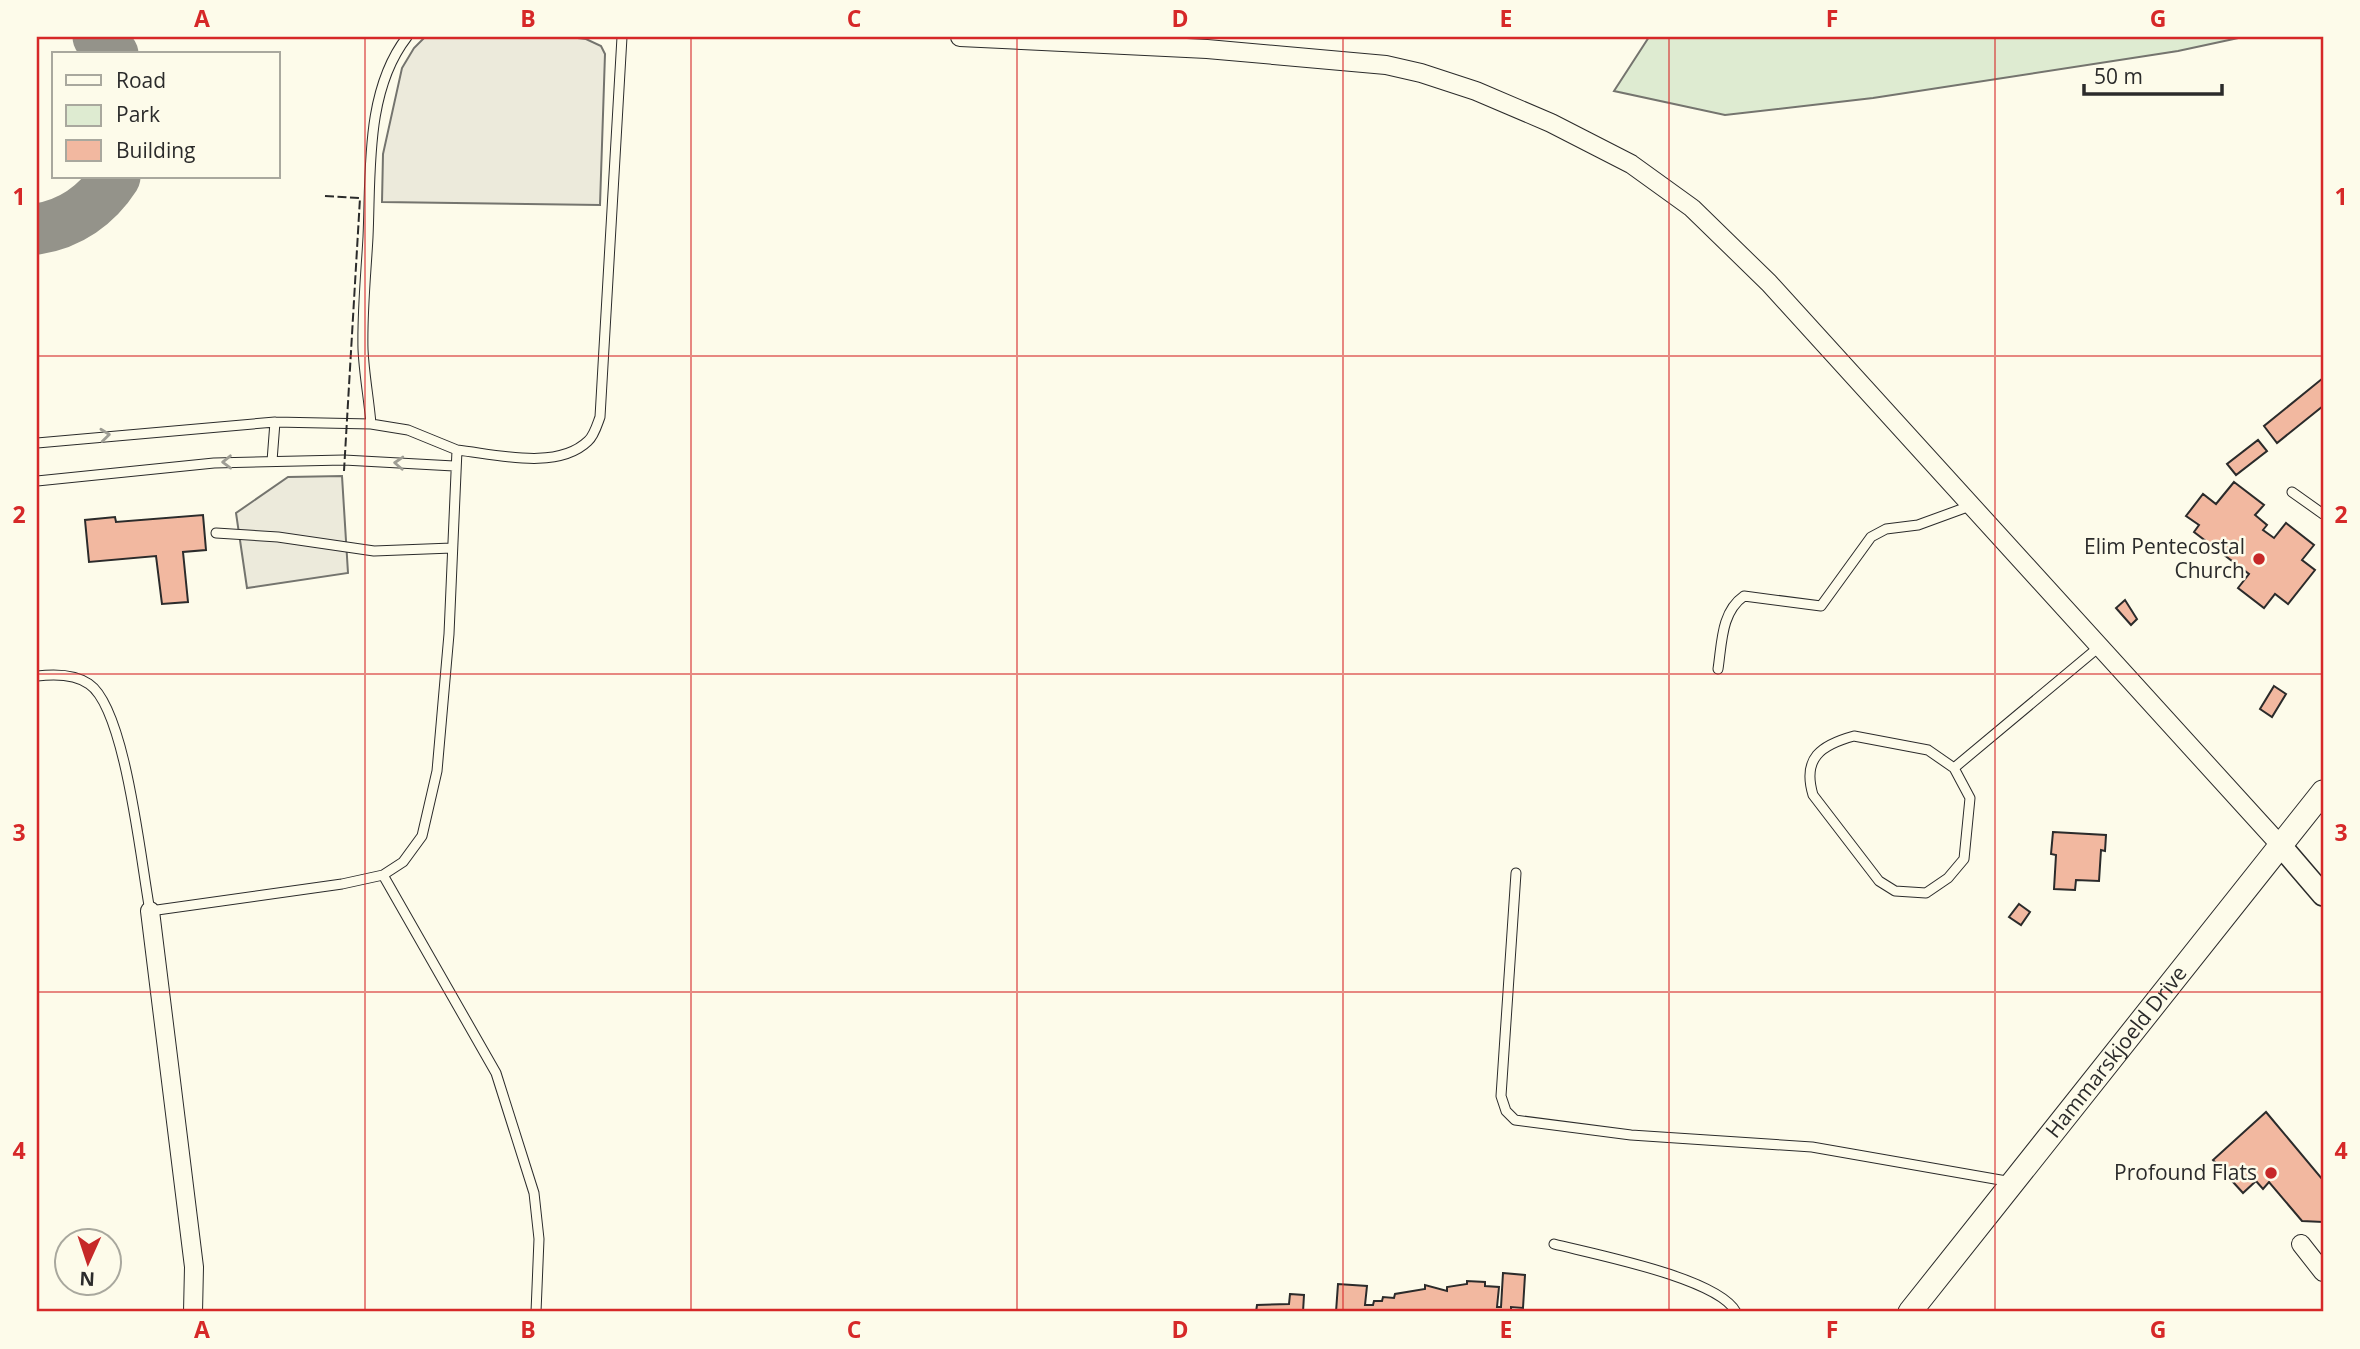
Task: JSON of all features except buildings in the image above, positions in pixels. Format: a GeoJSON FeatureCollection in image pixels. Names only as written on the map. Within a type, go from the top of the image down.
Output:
{"type":"FeatureCollection","features":[{"type":"Feature","properties":{"kind":"main road","name":"Hammarskjoeld Drive"},"geometry":{"type":"LineString","coordinates":[[1910,1312],[2323,792]]}},
{"type":"Feature","properties":{"kind":"street"},"geometry":{"type":"LineString","coordinates":[[960,37],[1207,49],[1386,65],[1476,90],[1550,123],[1631,164],[1692,208],[1769,283],[2323,895]]}},
{"type":"Feature","properties":{"kind":"street"},"geometry":{"type":"LineString","coordinates":[[150,911],[194,1267],[193,1312]]}},
{"type":"Feature","properties":{"kind":"street"},"geometry":{"type":"LineString","coordinates":[[2301,1244],[2323,1272]]}},
{"type":"Feature","properties":{"kind":"lane"},"geometry":{"type":"LineString","coordinates":[[371,424],[363,351],[373,130],[383,83],[395,53],[407,37]]}},
{"type":"Feature","properties":{"kind":"lane"},"geometry":{"type":"LineString","coordinates":[[37,443],[146,431],[275,422],[371,424],[408,430],[457,450],[536,458],[571,453],[590,440],[600,417],[604,372],[622,37]]}},
{"type":"Feature","properties":{"kind":"lane"},"geometry":{"type":"LineString","coordinates":[[272,461],[275,422]]}},
{"type":"Feature","properties":{"kind":"lane"},"geometry":{"type":"LineString","coordinates":[[37,676],[74,677],[91,685],[107,703],[119,739],[150,911],[342,884],[383,875],[404,862],[422,836],[431,806],[447,648],[454,466],[457,450]]}},
{"type":"Feature","properties":{"kind":"lane"},"geometry":{"type":"LineString","coordinates":[[37,481],[214,463],[344,460],[454,466]]}},
{"type":"Feature","properties":{"kind":"lane"},"geometry":{"type":"LineString","coordinates":[[2292,492],[2323,514]]}},
{"type":"Feature","properties":{"kind":"lane"},"geometry":{"type":"LineString","coordinates":[[1718,669],[1728,613],[1733,603],[1744,596],[1821,606],[1871,537],[1886,529],[1918,524],[1969,506]]}},
{"type":"Feature","properties":{"kind":"lane"},"geometry":{"type":"LineString","coordinates":[[216,533],[278,537],[374,551],[452,548]]}},
{"type":"Feature","properties":{"kind":"lane"},"geometry":{"type":"LineString","coordinates":[[1954,768],[2099,647]]}},
{"type":"Feature","properties":{"kind":"lane"},"geometry":{"type":"LineString","coordinates":[[1854,736],[1927,750],[1954,768],[1970,798],[1964,859],[1948,878],[1926,893],[1895,891],[1879,881],[1813,795],[1808,779],[1812,758],[1834,741],[1854,736]]}},
{"type":"Feature","properties":{"kind":"lane"},"geometry":{"type":"LineString","coordinates":[[1516,873],[1501,1096],[1506,1111],[1515,1121],[1631,1135],[1812,1147],[2013,1182]]}},
{"type":"Feature","properties":{"kind":"lane"},"geometry":{"type":"LineString","coordinates":[[383,875],[496,1073],[534,1193],[539,1239],[536,1312]]}},
{"type":"Feature","properties":{"kind":"lane"},"geometry":{"type":"LineString","coordinates":[[1554,1244],[1665,1274],[1713,1293],[1733,1306],[1737,1312]]}},
{"type":"Feature","properties":{"kind":"green space"},"geometry":{"type":"Polygon","coordinates":[[[1649,37],[2243,37],[2178,51],[1873,98],[1725,115],[1614,91],[1649,37]]]}},
{"type":"Feature","properties":{"kind":"shaded area"},"geometry":{"type":"Polygon","coordinates":[[[425,37],[569,37],[586,39],[601,46],[605,54],[600,205],[382,202],[383,154],[402,68],[414,48],[425,37]]]}},
{"type":"Feature","properties":{"kind":"shaded area"},"geometry":{"type":"Polygon","coordinates":[[[342,476],[348,573],[247,588],[236,513],[288,477],[342,476]]]}},
{"type":"Feature","properties":{"kind":"taxiway"},"geometry":{"type":"LineString","coordinates":[[98,37],[111,52]]}},
{"type":"Feature","properties":{"kind":"taxiway"},"geometry":{"type":"LineString","coordinates":[[37,229],[61,223],[82,212],[114,178]]}},
{"type":"Feature","properties":{"kind":"fence"},"geometry":{"type":"LineString","coordinates":[[325,196],[360,198],[344,471]]}},
{"type":"Feature","properties":{"kind":"place","name":"Elim Pentecostal Church"},"geometry":{"type":"Point","coordinates":[2259,559]}},
{"type":"Feature","properties":{"kind":"place","name":"Profound Flats"},"geometry":{"type":"Point","coordinates":[2271,1173]}}]}
